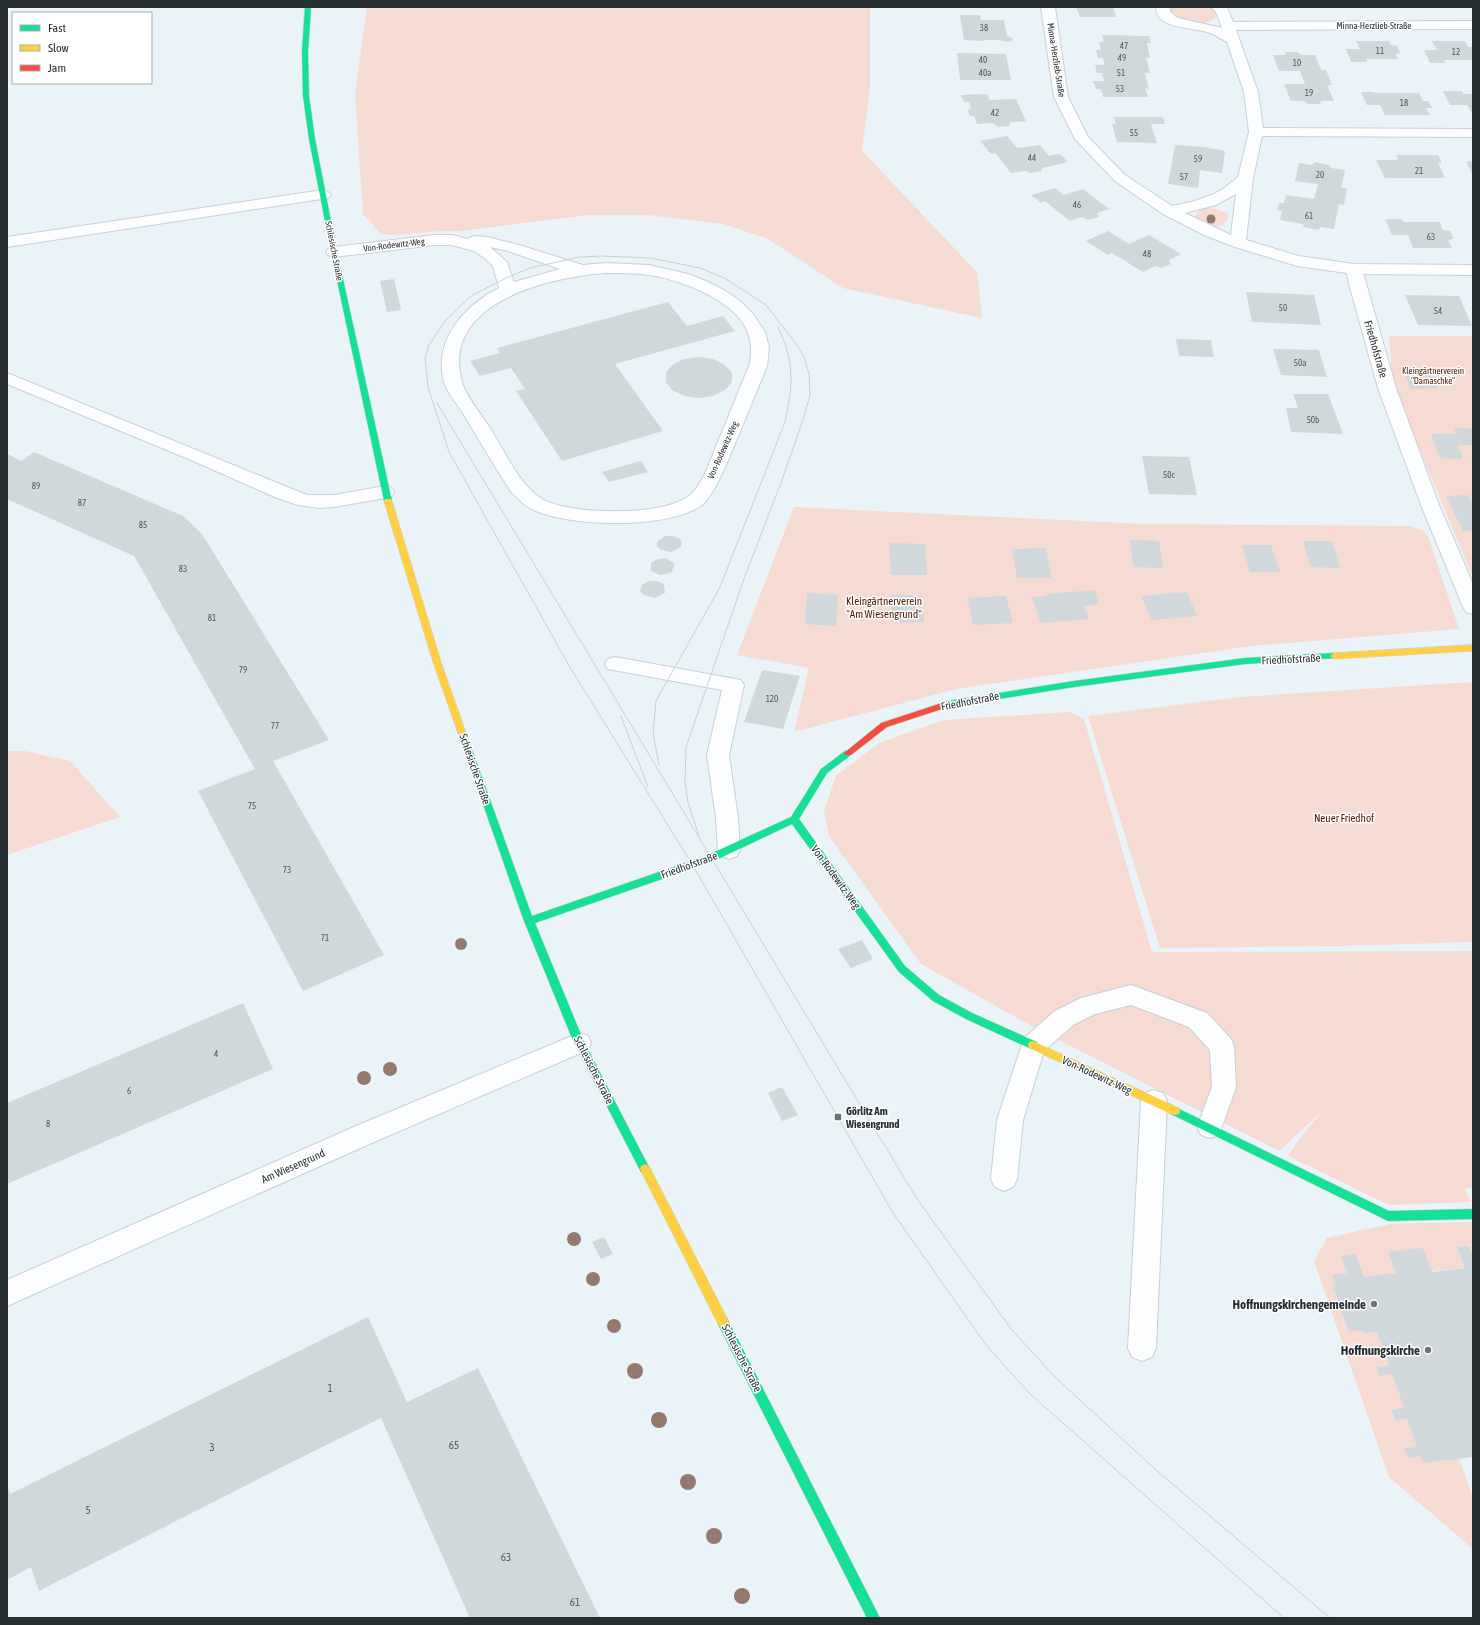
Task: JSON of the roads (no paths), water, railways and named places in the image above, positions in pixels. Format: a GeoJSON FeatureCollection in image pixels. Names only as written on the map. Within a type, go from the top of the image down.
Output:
{"type":"FeatureCollection","features":[{"type":"Feature","properties":{"kind":"street","name":"Schlesische Straße"},"geometry":{"type":"LineString","coordinates":[[308,7],[305,52],[306,96],[312,139],[334,252],[385,492],[401,548],[438,662],[529,920],[579,1043],[683,1243],[874,1618]]}},
{"type":"Feature","properties":{"kind":"street","name":"Minna-Herzlieb-Straße"},"geometry":{"type":"LineString","coordinates":[[1048,7],[1061,98],[1082,139],[1120,178],[1169,211],[1238,244],[1297,261],[1354,269],[1473,270]]}},
{"type":"Feature","properties":{"kind":"street"},"geometry":{"type":"LineString","coordinates":[[1218,7],[1222,10],[1251,92],[1256,132],[1245,178],[1238,244]]}},
{"type":"Feature","properties":{"kind":"street","name":"Minna-Herzlieb-Straße"},"geometry":{"type":"LineString","coordinates":[[1161,8],[1166,17],[1173,21],[1229,32],[1473,25]]}},
{"type":"Feature","properties":{"kind":"street"},"geometry":{"type":"LineString","coordinates":[[1256,132],[1473,133]]}},
{"type":"Feature","properties":{"kind":"street"},"geometry":{"type":"LineString","coordinates":[[1169,211],[1215,200],[1229,193],[1245,178]]}},
{"type":"Feature","properties":{"kind":"street"},"geometry":{"type":"LineString","coordinates":[[7,242],[323,195]]}},
{"type":"Feature","properties":{"kind":"street","name":"Von-Rodewitz-Weg"},"geometry":{"type":"LineString","coordinates":[[334,252],[436,240],[485,241],[510,247],[553,262],[582,270]]}},
{"type":"Feature","properties":{"kind":"street","name":"Von-Rodewitz-Weg"},"geometry":{"type":"LineString","coordinates":[[453,240],[480,248],[492,256],[501,265],[508,290]]}},
{"type":"Feature","properties":{"kind":"street","name":"Von-Rodewitz-Weg"},"geometry":{"type":"LineString","coordinates":[[606,268],[650,270],[694,281],[726,298],[749,320],[756,334],[760,348],[758,366],[712,477],[697,499],[686,506],[667,512],[641,517],[587,516],[552,510],[535,502],[519,489],[453,383],[450,372],[452,345],[464,322],[472,313],[493,298],[508,290],[535,280],[582,270],[606,268]]}},
{"type":"Feature","properties":{"kind":"street","name":"Friedhofstraße"},"geometry":{"type":"LineString","coordinates":[[1354,269],[1387,388],[1430,505],[1473,606]]}},
{"type":"Feature","properties":{"kind":"street"},"geometry":{"type":"LineString","coordinates":[[7,378],[197,456],[284,494],[319,502],[334,501],[385,492]]}},
{"type":"Feature","properties":{"kind":"street","name":"Friedhofstraße"},"geometry":{"type":"LineString","coordinates":[[529,920],[711,858],[794,818],[824,771],[884,725],[947,704],[1074,684],[1245,661],[1473,648]]}},
{"type":"Feature","properties":{"kind":"street"},"geometry":{"type":"LineString","coordinates":[[615,664],[734,685],[718,755],[727,818],[729,850]]}},
{"type":"Feature","properties":{"kind":"street","name":"Von-Rodewitz-Weg"},"geometry":{"type":"LineString","coordinates":[[794,818],[902,970],[936,998],[969,1016],[1033,1044],[1210,1127],[1388,1216],[1473,1214]]}},
{"type":"Feature","properties":{"kind":"street"},"geometry":{"type":"LineString","coordinates":[[1004,1179],[1010,1120],[1033,1044],[1064,1018],[1090,1005],[1131,995],[1198,1020],[1222,1046],[1224,1087],[1210,1127]]}},
{"type":"Feature","properties":{"kind":"street","name":"Am Wiesengrund"},"geometry":{"type":"LineString","coordinates":[[7,1293],[364,1134],[579,1043]]}},
{"type":"Feature","properties":{"kind":"street"},"geometry":{"type":"LineString","coordinates":[[1142,1348],[1154,1101]]}},
{"type":"Feature","properties":{"kind":"tram line"},"geometry":{"type":"LineString","coordinates":[[699,836],[688,803],[685,782],[686,747],[745,576],[782,480],[804,417],[810,395],[809,374],[804,357],[797,345],[766,305],[726,279],[700,268],[651,258],[602,256],[580,257],[530,268],[506,278],[471,296],[445,321],[429,345],[425,358],[428,387],[449,452],[571,669],[692,864],[893,1213],[986,1345],[1029,1393],[1284,1618]]}},
{"type":"Feature","properties":{"kind":"tram line"},"geometry":{"type":"LineString","coordinates":[[659,765],[653,733],[656,701],[720,587],[785,422],[790,396],[791,374],[790,363],[784,340],[778,327]]}},
{"type":"Feature","properties":{"kind":"tram line"},"geometry":{"type":"LineString","coordinates":[[437,403],[917,1199],[1012,1330],[1056,1378],[1156,1470],[1330,1618]]}},
{"type":"Feature","properties":{"kind":"tram line"},"geometry":{"type":"LineString","coordinates":[[621,716],[648,787]]}},
{"type":"Feature","properties":{"kind":"place","name":"Görlitz Am Wiesengrund"},"geometry":{"type":"Point","coordinates":[838,1117]}},
{"type":"Feature","properties":{"kind":"place","name":"Hoffnungskirchengemeinde"},"geometry":{"type":"Point","coordinates":[1374,1304]}},
{"type":"Feature","properties":{"kind":"place","name":"Hoffnungskirche"},"geometry":{"type":"Point","coordinates":[1428,1350]}},
{"type":"Feature","properties":{"kind":"park label","name":"Kleingärtnerverein \"Damaschke\""},"geometry":{"type":"Point","coordinates":[1433,376]}},
{"type":"Feature","properties":{"kind":"park label","name":"Kleingärtnerverein \"Am Wiesengrund\""},"geometry":{"type":"Point","coordinates":[884,607]}},
{"type":"Feature","properties":{"kind":"park label","name":"Neuer Friedhof"},"geometry":{"type":"Point","coordinates":[1344,818]}}]}
